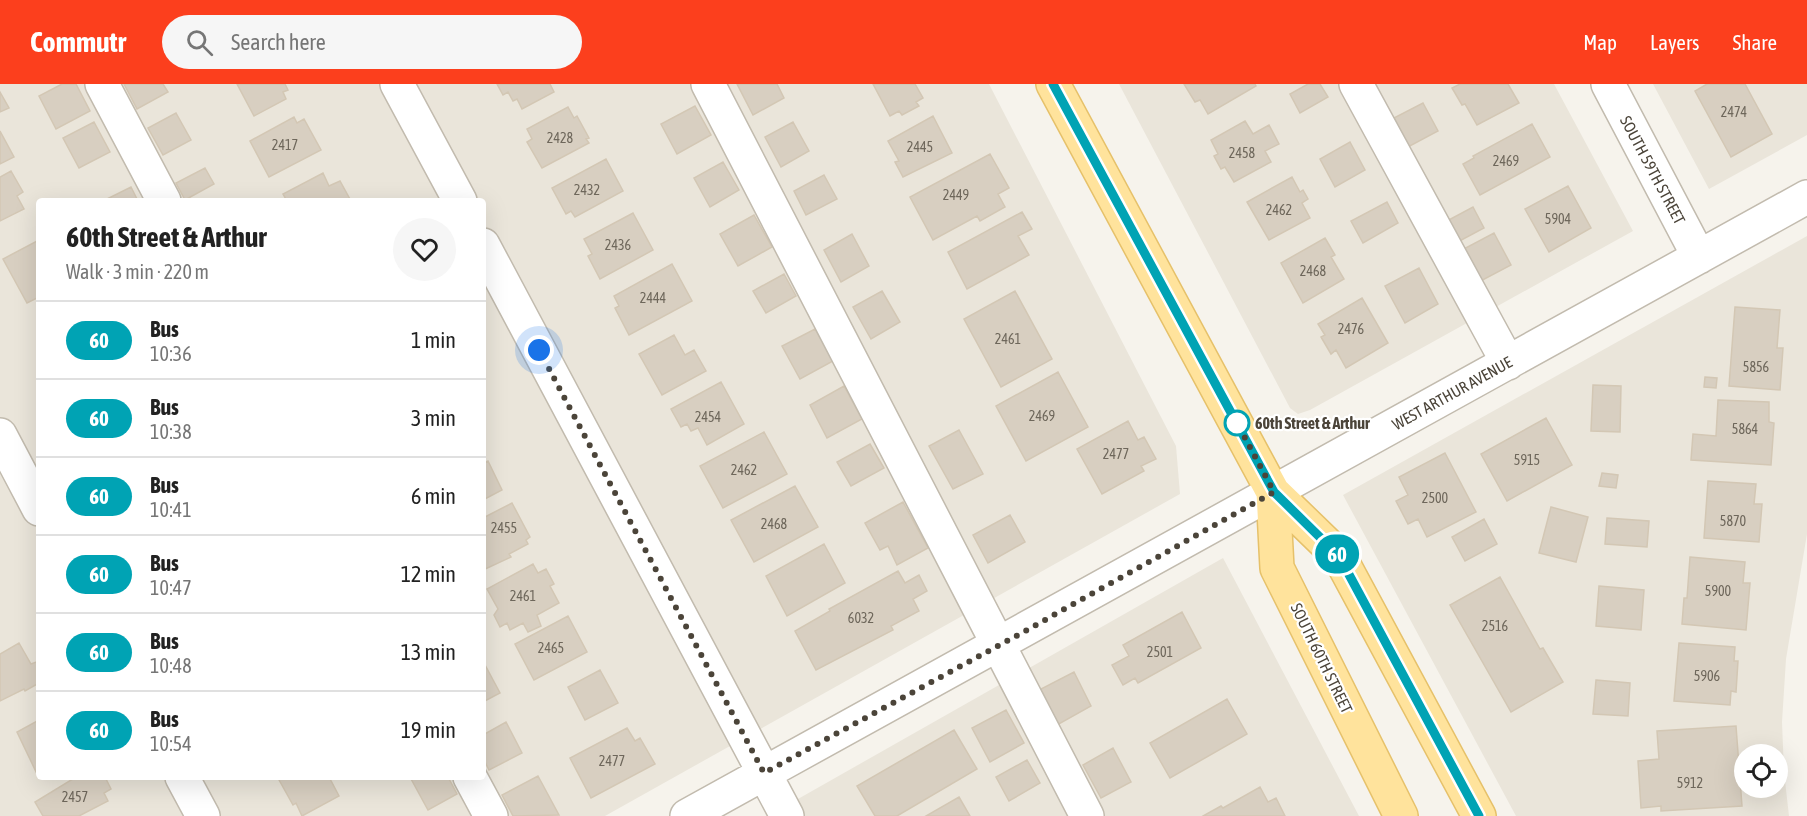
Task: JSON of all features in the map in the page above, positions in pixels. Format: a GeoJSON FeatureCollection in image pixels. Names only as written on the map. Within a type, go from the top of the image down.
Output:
{"type":"FeatureCollection","features":[{"type":"Feature","properties":{"kind":"main road","name":"SOUTH 60TH STREET"},"geometry":{"type":"LineString","coordinates":[[1053,84],[1274,492],[1339,556],[1479,816]]}},
{"type":"Feature","properties":{"kind":"main road","name":"SOUTH 60TH STREET"},"geometry":{"type":"LineString","coordinates":[[1274,492],[1277,568],[1401,816]]}},
{"type":"Feature","properties":{"kind":"street"},"geometry":{"type":"LineString","coordinates":[[102,84],[162,198]]}},
{"type":"Feature","properties":{"kind":"street"},"geometry":{"type":"LineString","coordinates":[[397,84],[458,198]]}},
{"type":"Feature","properties":{"kind":"street"},"geometry":{"type":"LineString","coordinates":[[708,84],[1087,816]]}},
{"type":"Feature","properties":{"kind":"street"},"geometry":{"type":"LineString","coordinates":[[1356,84],[1508,363]]}},
{"type":"Feature","properties":{"kind":"street","name":"SOUTH 59TH STREET"},"geometry":{"type":"LineString","coordinates":[[1608,84],[1699,257]]}},
{"type":"Feature","properties":{"kind":"street","name":"WEST ARTHUR AVENUE"},"geometry":{"type":"LineString","coordinates":[[687,816],[1807,197]]}},
{"type":"Feature","properties":{"kind":"street"},"geometry":{"type":"LineString","coordinates":[[486,251],[787,816]]}},
{"type":"Feature","properties":{"kind":"street"},"geometry":{"type":"LineString","coordinates":[[0,435],[36,503]]}},
{"type":"Feature","properties":{"kind":"street"},"geometry":{"type":"LineString","coordinates":[[184,780],[203,816]]}},
{"type":"Feature","properties":{"kind":"street"},"geometry":{"type":"LineString","coordinates":[[472,780],[491,816]]}},
{"type":"Feature","properties":{"kind":"shaded area"},"geometry":{"type":"Polygon","coordinates":[[[0,84],[989,84],[1176,446],[1180,494],[605,816],[0,816],[0,84]]]}},
{"type":"Feature","properties":{"kind":"shaded area"},"geometry":{"type":"Polygon","coordinates":[[[1119,84],[1554,84],[1633,231],[1310,410],[1298,414],[1290,408],[1119,84]]]}},
{"type":"Feature","properties":{"kind":"shaded area"},"geometry":{"type":"Polygon","coordinates":[[[1653,84],[1807,84],[1807,135],[1709,189],[1653,84]]]}},
{"type":"Feature","properties":{"kind":"shaded area"},"geometry":{"type":"Polygon","coordinates":[[[1807,236],[1807,534],[1786,659],[1783,744],[1734,744],[1734,798],[1787,798],[1789,816],[1516,816],[1343,495],[1807,236]]]}},
{"type":"Feature","properties":{"kind":"shaded area"},"geometry":{"type":"Polygon","coordinates":[[[1223,558],[1359,816],[768,816],[1223,558]]]}},
{"type":"Feature","properties":{"kind":"building"},"geometry":{"type":"Polygon","coordinates":[[[62,84],[76,84],[90,111],[56,129],[39,96],[62,84]]]}},
{"type":"Feature","properties":{"kind":"building"},"geometry":{"type":"Polygon","coordinates":[[[124,84],[163,84],[168,92],[137,109],[124,84]]]}},
{"type":"Feature","properties":{"kind":"building"},"geometry":{"type":"Polygon","coordinates":[[[237,84],[285,84],[288,90],[283,92],[286,99],[254,116],[237,84]]]}},
{"type":"Feature","properties":{"kind":"building"},"geometry":{"type":"Polygon","coordinates":[[[497,84],[550,84],[554,92],[522,109],[517,99],[513,101],[508,92],[503,95],[497,84]]]}},
{"type":"Feature","properties":{"kind":"building"},"geometry":{"type":"Polygon","coordinates":[[[737,84],[777,84],[784,98],[753,115],[737,84]]]}},
{"type":"Feature","properties":{"kind":"building"},"geometry":{"type":"Polygon","coordinates":[[[873,84],[915,84],[923,98],[916,102],[919,106],[902,115],[899,111],[890,116],[873,84]]]}},
{"type":"Feature","properties":{"kind":"building"},"geometry":{"type":"Polygon","coordinates":[[[1184,84],[1255,84],[1256,86],[1208,114],[1200,100],[1195,102],[1184,84]]]}},
{"type":"Feature","properties":{"kind":"building"},"geometry":{"type":"Polygon","coordinates":[[[1308,84],[1320,84],[1328,97],[1300,113],[1290,94],[1308,84]]]}},
{"type":"Feature","properties":{"kind":"building"},"geometry":{"type":"Polygon","coordinates":[[[1460,84],[1508,84],[1519,103],[1477,125],[1465,104],[1462,105],[1452,88],[1460,84]]]}},
{"type":"Feature","properties":{"kind":"building"},"geometry":{"type":"Polygon","coordinates":[[[1707,84],[1745,84],[1772,134],[1731,157],[1695,91],[1707,84]]]}},
{"type":"Feature","properties":{"kind":"building"},"geometry":{"type":"Polygon","coordinates":[[[0,92],[9,108],[0,112],[0,92]]]}},
{"type":"Feature","properties":{"kind":"building"},"geometry":{"type":"Polygon","coordinates":[[[1423,103],[1438,131],[1406,148],[1390,120],[1423,103]]]}},
{"type":"Feature","properties":{"kind":"building"},"geometry":{"type":"Polygon","coordinates":[[[695,106],[711,135],[677,154],[661,124],[695,106]]]}},
{"type":"Feature","properties":{"kind":"building"},"geometry":{"type":"Polygon","coordinates":[[[568,107],[574,118],[577,116],[589,138],[586,139],[589,143],[542,168],[527,142],[532,139],[527,129],[568,107]]]}},
{"type":"Feature","properties":{"kind":"building"},"geometry":{"type":"Polygon","coordinates":[[[176,113],[191,140],[163,155],[148,128],[176,113]]]}},
{"type":"Feature","properties":{"kind":"building"},"geometry":{"type":"Polygon","coordinates":[[[933,116],[952,153],[903,177],[895,162],[899,161],[888,141],[933,116]]]}},
{"type":"Feature","properties":{"kind":"building"},"geometry":{"type":"Polygon","coordinates":[[[294,117],[297,123],[304,119],[321,150],[269,177],[250,141],[294,117]]]}},
{"type":"Feature","properties":{"kind":"building"},"geometry":{"type":"Polygon","coordinates":[[[1245,121],[1253,134],[1269,125],[1279,144],[1265,151],[1271,162],[1234,182],[1225,167],[1221,169],[1214,156],[1218,154],[1211,140],[1245,121]]]}},
{"type":"Feature","properties":{"kind":"building"},"geometry":{"type":"Polygon","coordinates":[[[94,122],[110,152],[79,168],[63,138],[94,122]]]}},
{"type":"Feature","properties":{"kind":"building"},"geometry":{"type":"Polygon","coordinates":[[[793,122],[809,151],[781,167],[765,137],[793,122]]]}},
{"type":"Feature","properties":{"kind":"building"},"geometry":{"type":"Polygon","coordinates":[[[1532,124],[1550,157],[1480,195],[1463,164],[1474,158],[1473,156],[1532,124]]]}},
{"type":"Feature","properties":{"kind":"building"},"geometry":{"type":"Polygon","coordinates":[[[0,131],[14,157],[0,164],[0,131]]]}},
{"type":"Feature","properties":{"kind":"building"},"geometry":{"type":"Polygon","coordinates":[[[1350,142],[1365,170],[1335,187],[1320,159],[1350,142]]]}},
{"type":"Feature","properties":{"kind":"building"},"geometry":{"type":"Polygon","coordinates":[[[990,154],[1009,188],[998,194],[1005,207],[980,221],[977,216],[933,240],[910,197],[990,154]]]}},
{"type":"Feature","properties":{"kind":"building"},"geometry":{"type":"Polygon","coordinates":[[[606,159],[623,191],[575,217],[571,211],[566,214],[552,188],[606,159]]]}},
{"type":"Feature","properties":{"kind":"building"},"geometry":{"type":"Polygon","coordinates":[[[723,162],[739,190],[710,207],[694,178],[723,162]]]}},
{"type":"Feature","properties":{"kind":"building"},"geometry":{"type":"Polygon","coordinates":[[[205,168],[214,184],[189,198],[184,198],[176,183],[205,168]]]}},
{"type":"Feature","properties":{"kind":"building"},"geometry":{"type":"Polygon","coordinates":[[[11,171],[23,192],[17,196],[24,209],[0,221],[0,177],[11,171]]]}},
{"type":"Feature","properties":{"kind":"building"},"geometry":{"type":"Polygon","coordinates":[[[323,173],[329,186],[340,181],[349,198],[285,198],[283,194],[323,173]]]}},
{"type":"Feature","properties":{"kind":"building"},"geometry":{"type":"Polygon","coordinates":[[[824,175],[837,199],[806,215],[794,191],[824,175]]]}},
{"type":"Feature","properties":{"kind":"building"},"geometry":{"type":"Polygon","coordinates":[[[1292,177],[1300,192],[1303,190],[1308,199],[1302,203],[1310,218],[1269,240],[1247,202],[1292,177]]]}},
{"type":"Feature","properties":{"kind":"building"},"geometry":{"type":"Polygon","coordinates":[[[1568,186],[1591,228],[1549,252],[1525,209],[1568,186]]]}},
{"type":"Feature","properties":{"kind":"building"},"geometry":{"type":"Polygon","coordinates":[[[131,187],[136,198],[109,198],[131,187]]]}},
{"type":"Feature","properties":{"kind":"building"},"geometry":{"type":"Polygon","coordinates":[[[1387,202],[1398,223],[1363,243],[1351,221],[1387,202]]]}},
{"type":"Feature","properties":{"kind":"building"},"geometry":{"type":"Polygon","coordinates":[[[1473,207],[1484,228],[1454,244],[1443,223],[1473,207]]]}},
{"type":"Feature","properties":{"kind":"building"},"geometry":{"type":"Polygon","coordinates":[[[1022,212],[1032,229],[1018,236],[1029,255],[967,289],[948,252],[1022,212]]]}},
{"type":"Feature","properties":{"kind":"building"},"geometry":{"type":"Polygon","coordinates":[[[633,213],[653,250],[600,279],[588,256],[592,254],[584,239],[633,213]]]}},
{"type":"Feature","properties":{"kind":"building"},"geometry":{"type":"Polygon","coordinates":[[[754,215],[772,247],[738,266],[720,234],[754,215]]]}},
{"type":"Feature","properties":{"kind":"building"},"geometry":{"type":"Polygon","coordinates":[[[1494,233],[1511,265],[1475,284],[1458,252],[1494,233]]]}},
{"type":"Feature","properties":{"kind":"building"},"geometry":{"type":"Polygon","coordinates":[[[852,234],[869,266],[841,282],[824,250],[852,234]]]}},
{"type":"Feature","properties":{"kind":"building"},"geometry":{"type":"Polygon","coordinates":[[[1325,238],[1335,255],[1331,257],[1344,279],[1303,303],[1281,263],[1325,238]]]}},
{"type":"Feature","properties":{"kind":"building"},"geometry":{"type":"Polygon","coordinates":[[[36,242],[36,298],[27,303],[3,259],[36,242]]]}},
{"type":"Feature","properties":{"kind":"building"},"geometry":{"type":"Polygon","coordinates":[[[672,264],[692,301],[629,335],[615,308],[619,306],[614,296],[672,264]]]}},
{"type":"Feature","properties":{"kind":"building"},"geometry":{"type":"Polygon","coordinates":[[[1419,268],[1438,304],[1405,323],[1385,286],[1419,268]]]}},
{"type":"Feature","properties":{"kind":"building"},"geometry":{"type":"Polygon","coordinates":[[[784,274],[796,296],[766,313],[753,291],[784,274]]]}},
{"type":"Feature","properties":{"kind":"building"},"geometry":{"type":"Polygon","coordinates":[[[882,291],[900,322],[871,339],[853,307],[882,291]]]}},
{"type":"Feature","properties":{"kind":"building"},"geometry":{"type":"Polygon","coordinates":[[[1015,291],[1052,359],[1001,387],[964,319],[1015,291]]]}},
{"type":"Feature","properties":{"kind":"building"},"geometry":{"type":"Polygon","coordinates":[[[1362,298],[1388,343],[1346,368],[1336,350],[1331,354],[1321,337],[1325,335],[1318,324],[1362,298]]]}},
{"type":"Feature","properties":{"kind":"building"},"geometry":{"type":"Polygon","coordinates":[[[1735,307],[1780,310],[1777,348],[1783,348],[1780,390],[1729,386],[1735,307]]]}},
{"type":"Feature","properties":{"kind":"building"},"geometry":{"type":"Polygon","coordinates":[[[815,329],[833,361],[800,379],[782,346],[815,329]]]}},
{"type":"Feature","properties":{"kind":"building"},"geometry":{"type":"Polygon","coordinates":[[[674,335],[685,355],[694,350],[706,371],[662,395],[639,354],[674,335]]]}},
{"type":"Feature","properties":{"kind":"building"},"geometry":{"type":"Polygon","coordinates":[[[1058,372],[1088,427],[1026,461],[996,406],[1058,372]]]}},
{"type":"Feature","properties":{"kind":"building"},"geometry":{"type":"Polygon","coordinates":[[[1705,377],[1717,378],[1716,388],[1704,387],[1705,377]]]}},
{"type":"Feature","properties":{"kind":"building"},"geometry":{"type":"Polygon","coordinates":[[[721,382],[744,424],[707,445],[698,428],[691,431],[687,424],[681,427],[671,409],[721,382]]]}},
{"type":"Feature","properties":{"kind":"building"},"geometry":{"type":"Polygon","coordinates":[[[1593,385],[1621,386],[1620,432],[1591,431],[1593,385]]]}},
{"type":"Feature","properties":{"kind":"building"},"geometry":{"type":"Polygon","coordinates":[[[844,386],[862,419],[827,438],[810,405],[844,386]]]}},
{"type":"Feature","properties":{"kind":"building"},"geometry":{"type":"Polygon","coordinates":[[[1718,400],[1769,402],[1769,422],[1774,423],[1771,465],[1691,460],[1693,434],[1716,436],[1718,400]]]}},
{"type":"Feature","properties":{"kind":"building"},"geometry":{"type":"Polygon","coordinates":[[[1546,418],[1572,465],[1507,501],[1481,454],[1546,418]]]}},
{"type":"Feature","properties":{"kind":"building"},"geometry":{"type":"Polygon","coordinates":[[[1128,421],[1138,440],[1144,437],[1156,459],[1141,466],[1144,471],[1102,494],[1077,449],[1128,421]]]}},
{"type":"Feature","properties":{"kind":"building"},"geometry":{"type":"Polygon","coordinates":[[[959,430],[983,474],[953,489],[929,446],[959,430]]]}},
{"type":"Feature","properties":{"kind":"building"},"geometry":{"type":"Polygon","coordinates":[[[764,432],[787,474],[723,508],[700,466],[764,432]]]}},
{"type":"Feature","properties":{"kind":"building"},"geometry":{"type":"Polygon","coordinates":[[[870,444],[884,468],[851,486],[837,462],[870,444]]]}},
{"type":"Feature","properties":{"kind":"building"},"geometry":{"type":"Polygon","coordinates":[[[1445,453],[1476,512],[1427,537],[1418,519],[1408,524],[1396,501],[1408,495],[1399,477],[1445,453]]]}},
{"type":"Feature","properties":{"kind":"building"},"geometry":{"type":"Polygon","coordinates":[[[488,461],[502,490],[486,498],[486,462],[488,461]]]}},
{"type":"Feature","properties":{"kind":"building"},"geometry":{"type":"Polygon","coordinates":[[[1602,473],[1618,475],[1616,488],[1599,486],[1602,473]]]}},
{"type":"Feature","properties":{"kind":"building"},"geometry":{"type":"Polygon","coordinates":[[[1708,481],[1756,484],[1754,504],[1762,504],[1759,542],[1704,538],[1708,481]]]}},
{"type":"Feature","properties":{"kind":"building"},"geometry":{"type":"Polygon","coordinates":[[[795,486],[818,527],[754,562],[731,520],[795,486]]]}},
{"type":"Feature","properties":{"kind":"building"},"geometry":{"type":"Polygon","coordinates":[[[903,502],[928,548],[897,565],[888,546],[880,550],[865,523],[903,502]]]}},
{"type":"Feature","properties":{"kind":"building"},"geometry":{"type":"Polygon","coordinates":[[[512,503],[530,537],[526,540],[528,544],[509,554],[511,557],[486,569],[486,516],[512,503]]]}},
{"type":"Feature","properties":{"kind":"building"},"geometry":{"type":"Polygon","coordinates":[[[1551,507],[1588,517],[1576,562],[1539,553],[1551,507]]]}},
{"type":"Feature","properties":{"kind":"building"},"geometry":{"type":"Polygon","coordinates":[[[1010,515],[1025,542],[988,563],[973,535],[1010,515]]]}},
{"type":"Feature","properties":{"kind":"building"},"geometry":{"type":"Polygon","coordinates":[[[1607,518],[1649,521],[1647,547],[1605,544],[1607,518]]]}},
{"type":"Feature","properties":{"kind":"building"},"geometry":{"type":"Polygon","coordinates":[[[1484,519],[1497,544],[1465,561],[1452,537],[1484,519]]]}},
{"type":"Feature","properties":{"kind":"building"},"geometry":{"type":"Polygon","coordinates":[[[824,544],[845,583],[787,616],[766,576],[824,544]]]}},
{"type":"Feature","properties":{"kind":"building"},"geometry":{"type":"Polygon","coordinates":[[[1690,557],[1745,562],[1743,583],[1750,583],[1746,630],[1682,624],[1684,598],[1687,598],[1690,557]]]}},
{"type":"Feature","properties":{"kind":"building"},"geometry":{"type":"Polygon","coordinates":[[[533,564],[538,573],[546,569],[554,584],[550,586],[559,603],[537,615],[541,626],[528,632],[523,623],[510,630],[507,623],[500,627],[494,615],[498,609],[487,589],[533,564]]]}},
{"type":"Feature","properties":{"kind":"building"},"geometry":{"type":"Polygon","coordinates":[[[898,571],[905,583],[919,575],[927,591],[913,599],[919,611],[891,626],[893,630],[816,670],[795,631],[830,611],[829,609],[898,571]]]}},
{"type":"Feature","properties":{"kind":"building"},"geometry":{"type":"Polygon","coordinates":[[[1500,577],[1540,649],[1543,648],[1563,682],[1511,712],[1450,605],[1500,577]]]}},
{"type":"Feature","properties":{"kind":"building"},"geometry":{"type":"Polygon","coordinates":[[[1599,586],[1644,590],[1641,630],[1596,626],[1599,586]]]}},
{"type":"Feature","properties":{"kind":"building"},"geometry":{"type":"Polygon","coordinates":[[[1182,612],[1201,648],[1138,683],[1135,678],[1123,685],[1112,665],[1129,656],[1123,645],[1182,612]]]}},
{"type":"Feature","properties":{"kind":"building"},"geometry":{"type":"Polygon","coordinates":[[[568,616],[587,652],[534,680],[515,644],[568,616]]]}},
{"type":"Feature","properties":{"kind":"building"},"geometry":{"type":"Polygon","coordinates":[[[19,643],[31,664],[36,662],[36,685],[0,701],[0,654],[19,643]]]}},
{"type":"Feature","properties":{"kind":"building"},"geometry":{"type":"Polygon","coordinates":[[[1679,643],[1735,647],[1734,661],[1738,661],[1736,692],[1731,691],[1730,705],[1674,701],[1679,643]]]}},
{"type":"Feature","properties":{"kind":"building"},"geometry":{"type":"Polygon","coordinates":[[[486,667],[500,693],[486,700],[486,667]]]}},
{"type":"Feature","properties":{"kind":"building"},"geometry":{"type":"Polygon","coordinates":[[[600,670],[618,703],[585,720],[568,687],[600,670]]]}},
{"type":"Feature","properties":{"kind":"building"},"geometry":{"type":"Polygon","coordinates":[[[1074,672],[1091,706],[1057,725],[1039,690],[1074,672]]]}},
{"type":"Feature","properties":{"kind":"building"},"geometry":{"type":"Polygon","coordinates":[[[1596,680],[1630,683],[1628,716],[1593,714],[1596,680]]]}},
{"type":"Feature","properties":{"kind":"building"},"geometry":{"type":"Polygon","coordinates":[[[1227,699],[1247,734],[1170,778],[1150,743],[1227,699]]]}},
{"type":"Feature","properties":{"kind":"building"},"geometry":{"type":"Polygon","coordinates":[[[1006,710],[1024,743],[990,762],[972,728],[1006,710]]]}},
{"type":"Feature","properties":{"kind":"building"},"geometry":{"type":"Polygon","coordinates":[[[36,722],[36,772],[17,732],[36,722]]]}},
{"type":"Feature","properties":{"kind":"building"},"geometry":{"type":"Polygon","coordinates":[[[506,722],[522,753],[489,770],[486,764],[486,733],[506,722]]]}},
{"type":"Feature","properties":{"kind":"building"},"geometry":{"type":"Polygon","coordinates":[[[1736,726],[1737,744],[1734,744],[1734,798],[1741,798],[1742,806],[1661,811],[1661,806],[1641,808],[1638,761],[1659,759],[1657,731],[1736,726]]]}},
{"type":"Feature","properties":{"kind":"building"},"geometry":{"type":"Polygon","coordinates":[[[627,728],[635,741],[640,738],[655,764],[591,798],[570,758],[627,728]]]}},
{"type":"Feature","properties":{"kind":"building"},"geometry":{"type":"Polygon","coordinates":[[[954,730],[977,769],[897,816],[875,816],[857,786],[954,730]]]}},
{"type":"Feature","properties":{"kind":"building"},"geometry":{"type":"Polygon","coordinates":[[[1113,748],[1131,782],[1101,798],[1083,765],[1113,748]]]}},
{"type":"Feature","properties":{"kind":"building"},"geometry":{"type":"Polygon","coordinates":[[[1027,760],[1040,783],[1009,801],[996,777],[1027,760]]]}},
{"type":"Feature","properties":{"kind":"building"},"geometry":{"type":"Polygon","coordinates":[[[538,776],[559,815],[513,816],[502,795],[538,776]]]}},
{"type":"Feature","properties":{"kind":"building"},"geometry":{"type":"Polygon","coordinates":[[[71,780],[106,780],[111,789],[104,793],[108,801],[79,816],[43,816],[35,802],[71,780]]]}},
{"type":"Feature","properties":{"kind":"building"},"geometry":{"type":"Polygon","coordinates":[[[279,780],[331,780],[339,796],[302,816],[296,803],[293,805],[279,780]]]}},
{"type":"Feature","properties":{"kind":"building"},"geometry":{"type":"Polygon","coordinates":[[[412,780],[450,780],[457,794],[428,810],[412,780]]]}},
{"type":"Feature","properties":{"kind":"building"},"geometry":{"type":"Polygon","coordinates":[[[1260,787],[1268,802],[1276,798],[1285,816],[1203,816],[1221,806],[1223,808],[1260,787]]]}},
{"type":"Feature","properties":{"kind":"building"},"geometry":{"type":"Polygon","coordinates":[[[959,797],[970,816],[926,816],[959,797]]]}},
{"type":"Feature","properties":{"kind":"bus line","name":"60"},"geometry":{"type":"LineString","coordinates":[[1053,84],[1274,492],[1339,556],[1479,816]]}},
{"type":"Feature","properties":{"kind":"place","name":"60th Street & Arthur"},"geometry":{"type":"Point","coordinates":[1237,423]}},
{"type":"Feature","properties":{"kind":"route"},"geometry":{"type":"LineString","coordinates":[[539,350],[764,773],[1274,492],[1237,423]]}}]}
